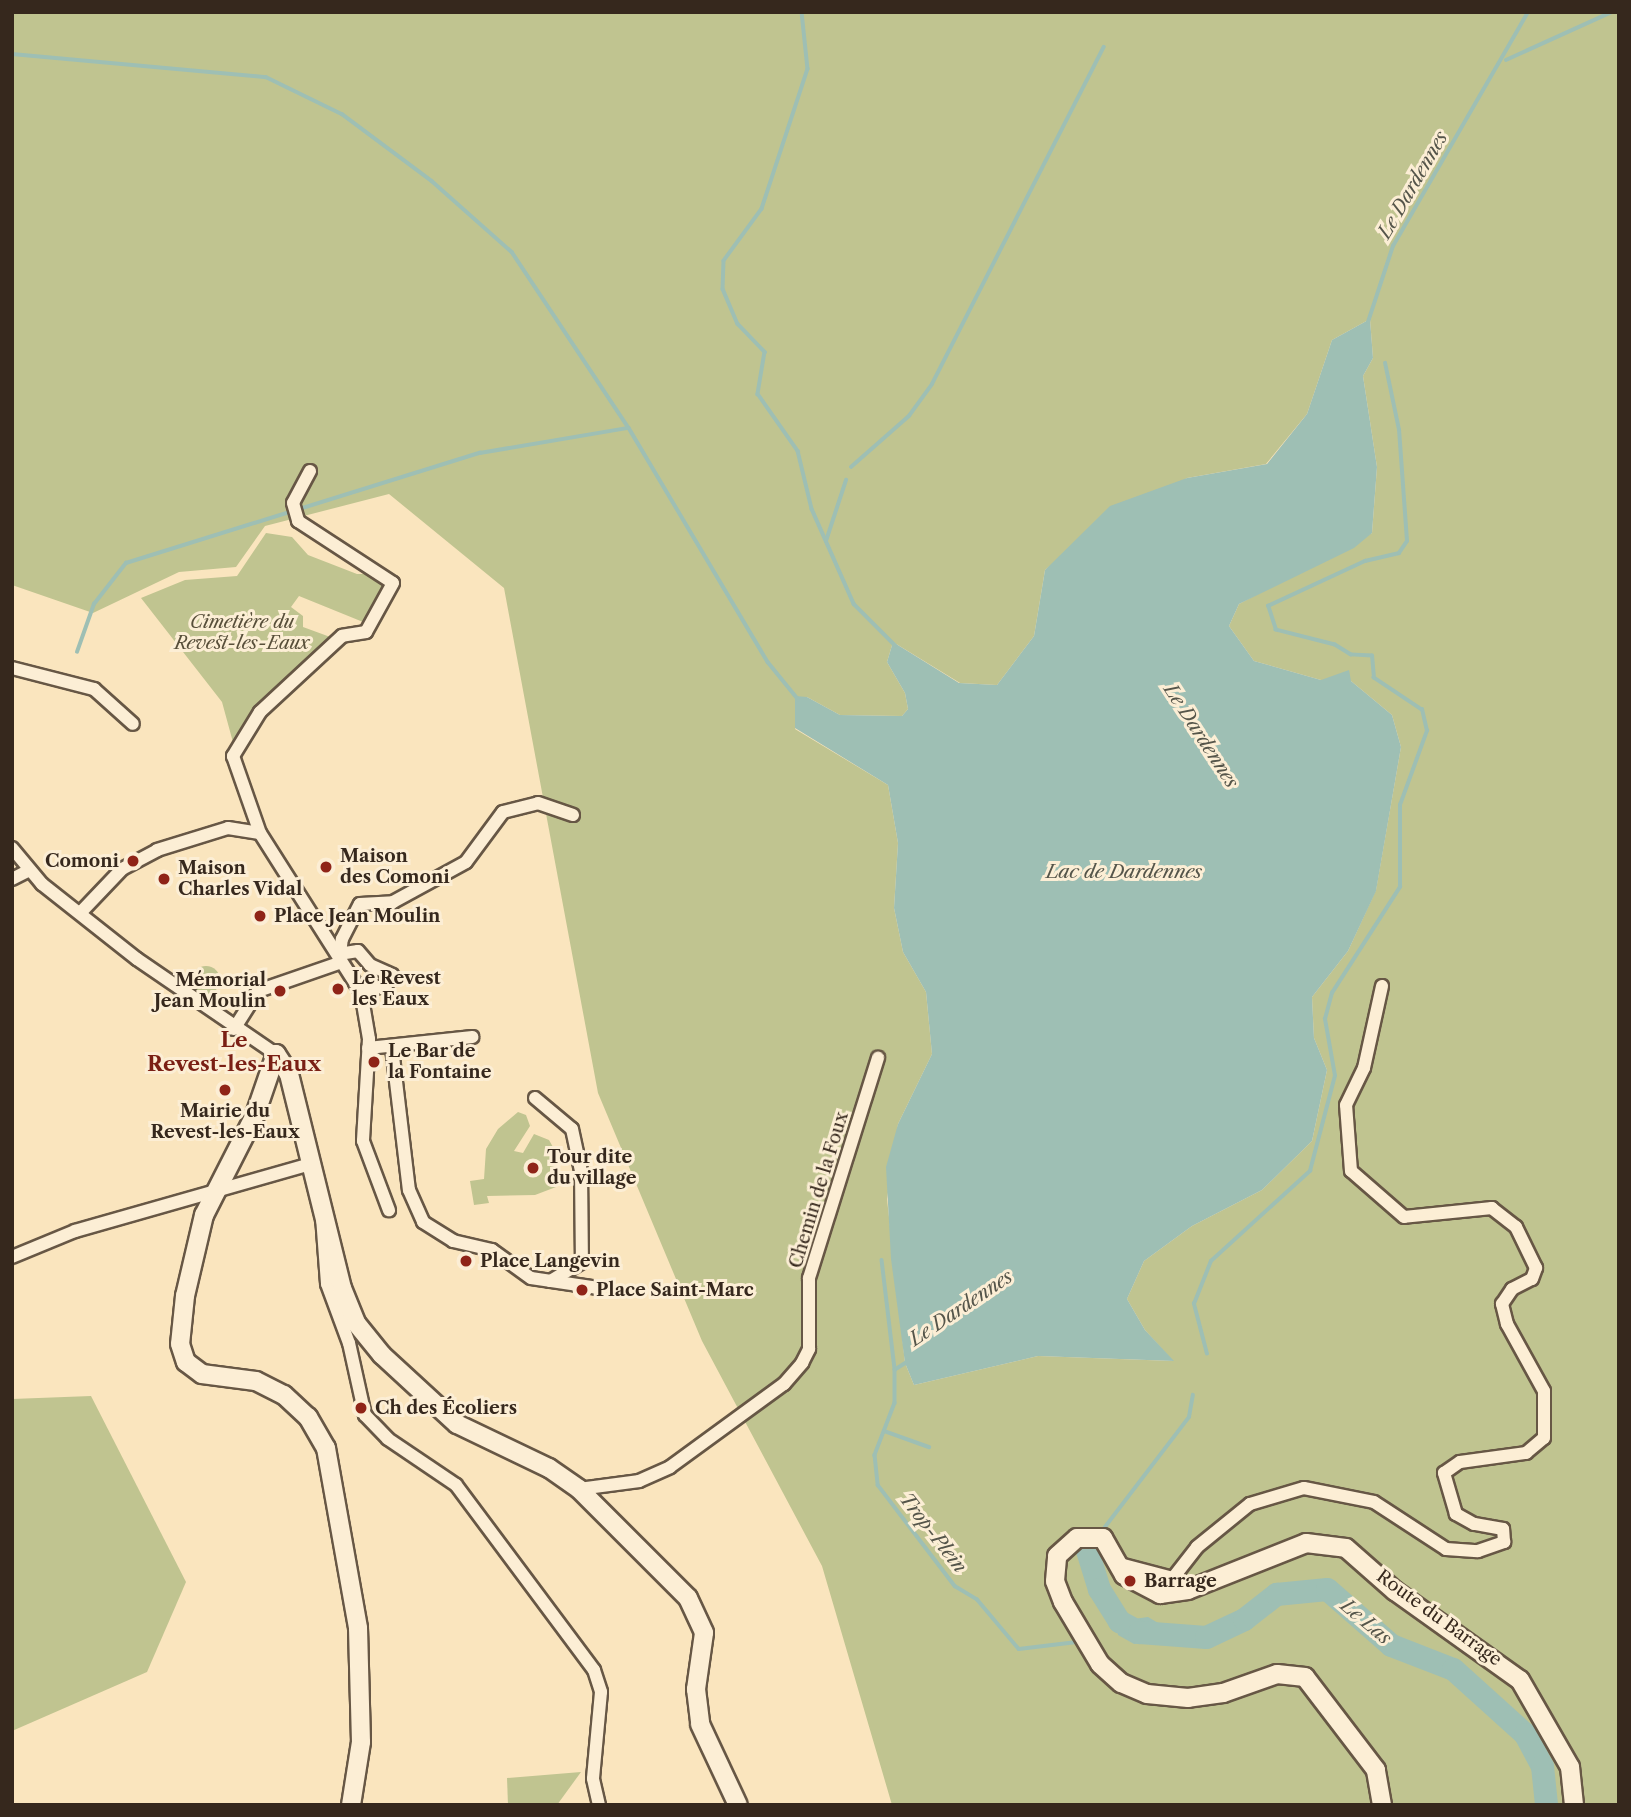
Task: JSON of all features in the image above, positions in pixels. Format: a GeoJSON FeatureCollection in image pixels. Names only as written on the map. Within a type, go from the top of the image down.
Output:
{"type":"FeatureCollection","features":[{"type":"Feature","properties":{"kind":"street"},"geometry":{"type":"LineString","coordinates":[[310,471],[293,503],[298,519],[393,583],[366,632],[342,636],[260,712],[233,756],[260,833],[361,992],[368,1048],[363,1141],[389,1210]]}},
{"type":"Feature","properties":{"kind":"street"},"geometry":{"type":"LineString","coordinates":[[12,668],[94,689],[133,724]]}},
{"type":"Feature","properties":{"kind":"street"},"geometry":{"type":"LineString","coordinates":[[339,958],[360,904],[393,902],[467,862],[503,812],[538,803],[573,815]]}},
{"type":"Feature","properties":{"kind":"street"},"geometry":{"type":"LineString","coordinates":[[82,911],[122,869],[157,850],[228,828],[260,833]]}},
{"type":"Feature","properties":{"kind":"street"},"geometry":{"type":"LineString","coordinates":[[12,848],[30,870],[234,1030],[276,1054],[289,1074],[327,1212],[346,1303],[374,1347],[457,1424],[549,1468],[579,1489],[675,1584],[699,1615],[704,1633],[698,1712],[715,1762],[738,1805]]}},
{"type":"Feature","properties":{"kind":"street"},"geometry":{"type":"LineString","coordinates":[[12,879],[30,870]]}},
{"type":"Feature","properties":{"kind":"street"},"geometry":{"type":"LineString","coordinates":[[234,1030],[258,991],[358,951],[370,965],[392,975],[386,985],[361,992]]}},
{"type":"Feature","properties":{"kind":"street"},"geometry":{"type":"LineString","coordinates":[[1116,1563],[1173,1578],[1197,1548],[1250,1504],[1304,1488],[1374,1502],[1446,1549],[1478,1551],[1504,1542],[1503,1529],[1474,1524],[1456,1514],[1444,1473],[1460,1462],[1526,1453],[1544,1438],[1541,1382],[1507,1324],[1502,1304],[1512,1289],[1532,1279],[1536,1268],[1516,1227],[1492,1208],[1404,1217],[1350,1171],[1346,1105],[1364,1068],[1382,986]]}},
{"type":"Feature","properties":{"kind":"street"},"geometry":{"type":"LineString","coordinates":[[368,1048],[393,1048],[472,1037]]}},
{"type":"Feature","properties":{"kind":"street"},"geometry":{"type":"LineString","coordinates":[[393,1048],[410,1191],[423,1222],[448,1239],[488,1249],[526,1275],[598,1288]]}},
{"type":"Feature","properties":{"kind":"street"},"geometry":{"type":"LineString","coordinates":[[276,1054],[255,1115],[204,1216],[185,1296],[182,1352],[202,1374],[256,1381],[284,1395],[308,1417],[326,1448],[358,1628],[361,1742],[351,1805]]}},
{"type":"Feature","properties":{"kind":"street","name":"Chemin de la Foux"},"geometry":{"type":"LineString","coordinates":[[579,1489],[639,1481],[670,1467],[784,1384],[802,1363],[809,1349],[810,1278],[878,1058]]}},
{"type":"Feature","properties":{"kind":"street"},"geometry":{"type":"LineString","coordinates":[[536,1098],[572,1129],[582,1180],[582,1262],[550,1281]]}},
{"type":"Feature","properties":{"kind":"street"},"geometry":{"type":"LineString","coordinates":[[12,1257],[75,1231],[313,1163]]}},
{"type":"Feature","properties":{"kind":"street"},"geometry":{"type":"LineString","coordinates":[[327,1212],[319,1226],[327,1284],[349,1343],[365,1415],[388,1439],[456,1485],[594,1670],[601,1692],[593,1779],[599,1805]]}},
{"type":"Feature","properties":{"kind":"street","name":"Route du Barrage"},"geometry":{"type":"LineString","coordinates":[[1382,1805],[1376,1769],[1305,1677],[1277,1674],[1223,1693],[1188,1698],[1139,1691],[1109,1674],[1055,1581],[1057,1556],[1067,1544],[1094,1536],[1107,1541],[1116,1563],[1140,1587],[1167,1593],[1306,1543],[1346,1548],[1395,1591],[1473,1641],[1520,1681],[1570,1767],[1574,1805]]}},
{"type":"Feature","properties":{"kind":"green space"},"geometry":{"type":"Polygon","coordinates":[[[12,12],[1619,12],[1619,1805],[892,1805],[822,1566],[702,1341],[598,1093],[504,588],[389,494],[265,526],[236,567],[179,572],[93,613],[12,585],[12,12]],[[1370,319],[1332,340],[1307,414],[1266,464],[1187,478],[1070,549],[1045,570],[1034,636],[997,685],[960,683],[893,642],[887,662],[905,693],[908,709],[902,716],[840,715],[807,697],[795,729],[888,785],[898,843],[894,908],[903,952],[926,992],[932,1054],[898,1124],[887,1199],[905,1363],[914,1385],[1038,1356],[1173,1361],[1145,1330],[1127,1299],[1144,1261],[1192,1226],[1262,1190],[1312,1141],[1327,1070],[1314,1038],[1312,997],[1348,951],[1376,890],[1401,747],[1392,715],[1351,681],[1321,680],[1254,661],[1229,626],[1239,604],[1372,533],[1377,467],[1363,376],[1373,358],[1370,319]]]}},
{"type":"Feature","properties":{"kind":"green space","name":"Cimetière du Revest-les-Eaux"},"geometry":{"type":"Polygon","coordinates":[[[266,533],[292,537],[308,555],[357,574],[374,574],[386,584],[368,624],[299,596],[291,607],[303,616],[303,627],[333,638],[234,746],[222,702],[141,598],[185,580],[237,576],[266,533]]]}},
{"type":"Feature","properties":{"kind":"green space"},"geometry":{"type":"Polygon","coordinates":[[[206,966],[216,970],[220,980],[216,990],[206,994],[196,990],[192,980],[196,970],[206,966]]]}},
{"type":"Feature","properties":{"kind":"green space"},"geometry":{"type":"Polygon","coordinates":[[[518,1112],[526,1115],[530,1126],[514,1151],[523,1153],[534,1134],[549,1140],[558,1156],[556,1187],[535,1195],[487,1196],[489,1203],[474,1205],[470,1181],[484,1179],[486,1149],[498,1129],[518,1112]]]}},
{"type":"Feature","properties":{"kind":"green space"},"geometry":{"type":"Polygon","coordinates":[[[91,1396],[186,1582],[147,1672],[12,1731],[12,1399],[91,1396]]]}},
{"type":"Feature","properties":{"kind":"green space"},"geometry":{"type":"Polygon","coordinates":[[[581,1772],[557,1805],[508,1805],[507,1778],[581,1772]]]}},
{"type":"Feature","properties":{"kind":"water","name":"Lac de Dardennes"},"geometry":{"type":"Polygon","coordinates":[[[1370,319],[1373,358],[1363,376],[1377,467],[1372,533],[1354,548],[1239,604],[1229,626],[1254,661],[1321,680],[1349,670],[1351,681],[1392,715],[1401,747],[1376,891],[1348,951],[1312,997],[1314,1038],[1327,1070],[1312,1141],[1262,1190],[1192,1226],[1144,1261],[1127,1299],[1145,1330],[1174,1361],[1038,1356],[914,1385],[905,1363],[891,1259],[886,1167],[898,1124],[932,1054],[926,992],[903,952],[894,908],[898,843],[888,785],[795,728],[795,696],[807,697],[840,715],[902,716],[908,709],[905,693],[887,662],[893,642],[959,683],[997,685],[1034,636],[1045,570],[1110,506],[1187,478],[1267,464],[1307,414],[1332,340],[1370,319]]]}},
{"type":"Feature","properties":{"kind":"water"},"geometry":{"type":"Polygon","coordinates":[[[1148,1617],[1165,1627],[1162,1640],[1134,1644],[1118,1635],[1119,1621],[1148,1617]]]}},
{"type":"Feature","properties":{"kind":"waterway"},"geometry":{"type":"LineString","coordinates":[[802,12],[808,69],[762,209],[724,261],[723,289],[738,324],[765,352],[758,394],[798,451],[812,509],[854,604],[895,645]]}},
{"type":"Feature","properties":{"kind":"waterway","name":"Le Dardennes"},"geometry":{"type":"LineString","coordinates":[[1368,322],[1393,246],[1528,12]]}},
{"type":"Feature","properties":{"kind":"waterway"},"geometry":{"type":"LineString","coordinates":[[1506,60],[1612,12]]}},
{"type":"Feature","properties":{"kind":"waterway"},"geometry":{"type":"LineString","coordinates":[[851,467],[909,416],[932,384],[1104,47]]}},
{"type":"Feature","properties":{"kind":"waterway"},"geometry":{"type":"LineString","coordinates":[[12,54],[266,77],[342,114],[432,181],[512,252],[629,428],[768,662],[798,699]]}},
{"type":"Feature","properties":{"kind":"waterway"},"geometry":{"type":"LineString","coordinates":[[1207,1354],[1194,1304],[1211,1261],[1310,1171],[1335,1076],[1325,1019],[1332,993],[1400,887],[1400,805],[1427,731],[1422,710],[1374,678],[1372,656],[1351,655],[1335,645],[1276,630],[1268,606],[1365,561],[1399,553],[1407,541],[1399,430],[1385,363]]}},
{"type":"Feature","properties":{"kind":"waterway"},"geometry":{"type":"LineString","coordinates":[[77,652],[94,604],[126,563],[480,453],[628,428]]}},
{"type":"Feature","properties":{"kind":"waterway"},"geometry":{"type":"LineString","coordinates":[[826,541],[846,480]]}},
{"type":"Feature","properties":{"kind":"waterway","name":"Trop-Plein"},"geometry":{"type":"LineString","coordinates":[[882,1260],[895,1369]]}},
{"type":"Feature","properties":{"kind":"waterway","name":"Trop-Plein"},"geometry":{"type":"LineString","coordinates":[[908,1362],[895,1370],[895,1403],[875,1455],[878,1485],[955,1586],[977,1599],[1019,1649],[1077,1642]]}},
{"type":"Feature","properties":{"kind":"waterway"},"geometry":{"type":"LineString","coordinates":[[1105,1527],[1189,1417],[1193,1395]]}},
{"type":"Feature","properties":{"kind":"waterway"},"geometry":{"type":"LineString","coordinates":[[884,1431],[929,1447]]}},
{"type":"Feature","properties":{"kind":"waterway","name":"Le Las"},"geometry":{"type":"LineString","coordinates":[[1086,1547],[1099,1589],[1119,1621],[1139,1632],[1206,1637],[1244,1619],[1276,1594],[1327,1589],[1391,1645],[1453,1669],[1525,1734],[1542,1766],[1546,1805]]}},
{"type":"Feature","properties":{"kind":"place","name":"Comoni"},"geometry":{"type":"Point","coordinates":[133,861]}},
{"type":"Feature","properties":{"kind":"place","name":"Maison des Comoni"},"geometry":{"type":"Point","coordinates":[326,867]}},
{"type":"Feature","properties":{"kind":"place","name":"Maison Charles Vidal"},"geometry":{"type":"Point","coordinates":[164,879]}},
{"type":"Feature","properties":{"kind":"place","name":"Place Jean Moulin"},"geometry":{"type":"Point","coordinates":[260,916]}},
{"type":"Feature","properties":{"kind":"place","name":"Le Revest les Eaux"},"geometry":{"type":"Point","coordinates":[338,989]}},
{"type":"Feature","properties":{"kind":"place","name":"Mémorial Jean Moulin"},"geometry":{"type":"Point","coordinates":[280,991]}},
{"type":"Feature","properties":{"kind":"place","name":"Le Bar de la Fontaine"},"geometry":{"type":"Point","coordinates":[374,1062]}},
{"type":"Feature","properties":{"kind":"place","name":"Mairie du Revest-les-Eaux"},"geometry":{"type":"Point","coordinates":[225,1090]}},
{"type":"Feature","properties":{"kind":"place","name":"Tour dite du village"},"geometry":{"type":"Point","coordinates":[533,1168]}},
{"type":"Feature","properties":{"kind":"place","name":"Place Langevin"},"geometry":{"type":"Point","coordinates":[466,1261]}},
{"type":"Feature","properties":{"kind":"place","name":"Place Saint-Marc"},"geometry":{"type":"Point","coordinates":[582,1290]}},
{"type":"Feature","properties":{"kind":"place","name":"Ch des Écoliers"},"geometry":{"type":"Point","coordinates":[361,1408]}},
{"type":"Feature","properties":{"kind":"place","name":"Barrage"},"geometry":{"type":"Point","coordinates":[1130,1581]}},
{"type":"Feature","properties":{"kind":"district","name":"Le Revest-les-Eaux"},"geometry":{"type":"Point","coordinates":[234,1052]}}]}
